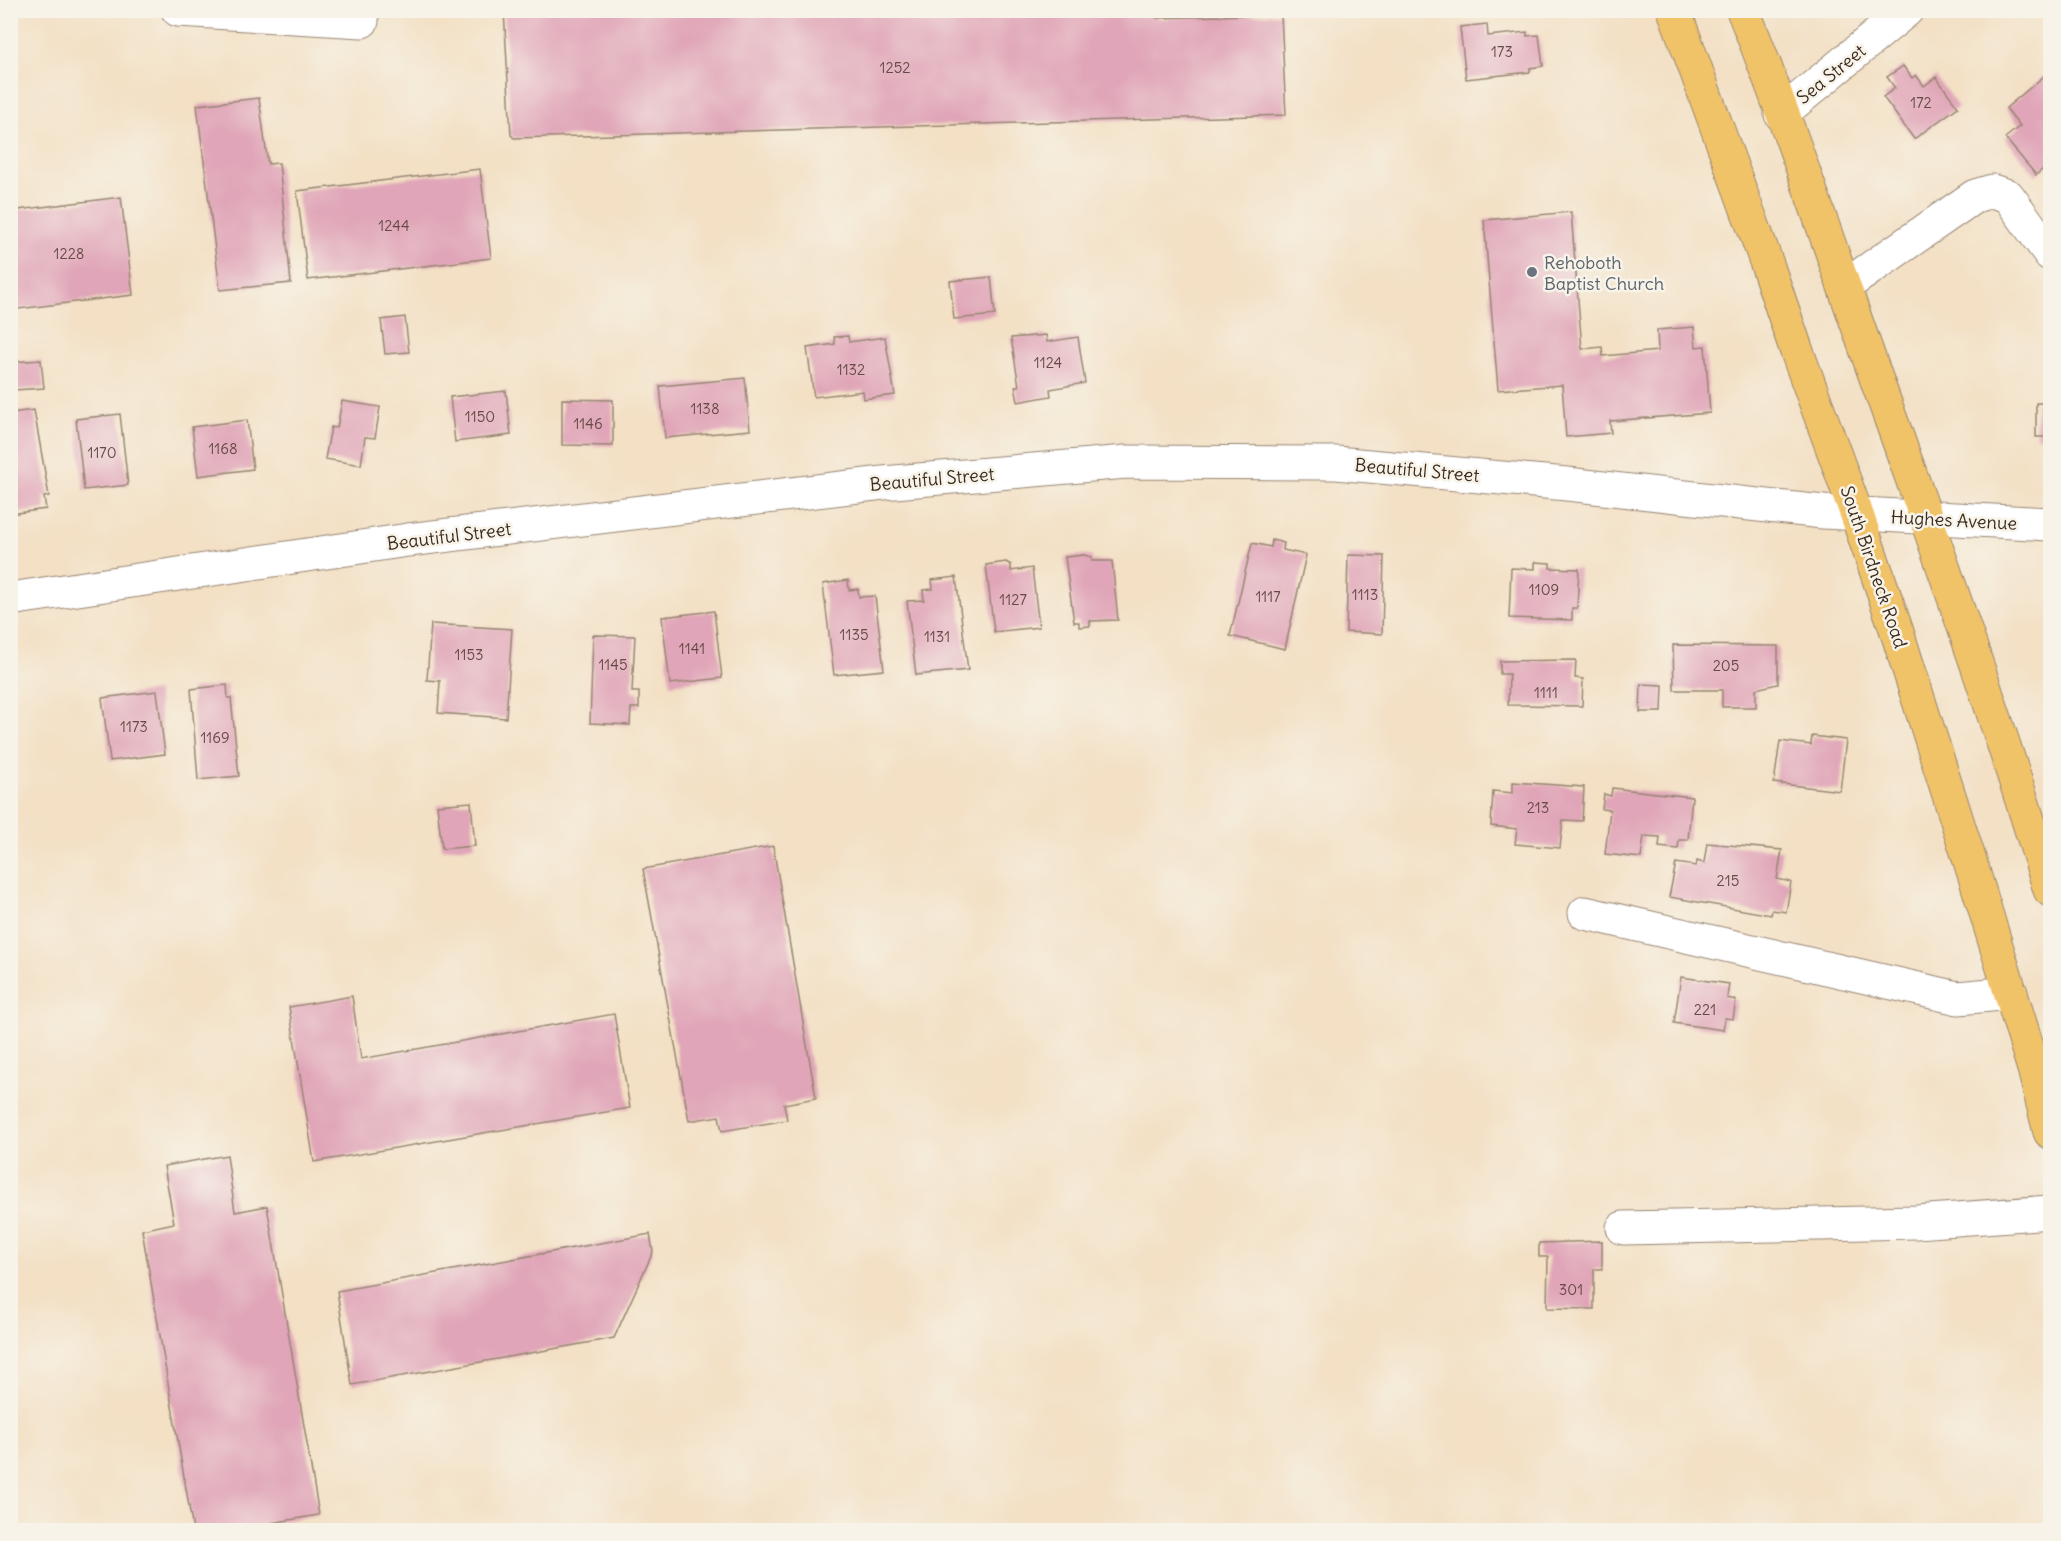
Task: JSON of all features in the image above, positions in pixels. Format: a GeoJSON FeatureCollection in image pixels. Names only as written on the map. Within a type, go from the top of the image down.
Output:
{"type":"FeatureCollection","features":[{"type":"Feature","properties":{"kind":"main road","name":"South Birdneck Road"},"geometry":{"type":"LineString","coordinates":[[1674,10],[1896,629],[2011,993],[2050,1132]]}},
{"type":"Feature","properties":{"kind":"main road"},"geometry":{"type":"LineString","coordinates":[[1743,10],[1928,519],[2050,890]]}},
{"type":"Feature","properties":{"kind":"street"},"geometry":{"type":"LineString","coordinates":[[178,10],[364,14]]}},
{"type":"Feature","properties":{"kind":"street","name":"Sea Street"},"geometry":{"type":"LineString","coordinates":[[1781,114],[1907,10]]}},
{"type":"Feature","properties":{"kind":"street"},"geometry":{"type":"LineString","coordinates":[[1845,286],[1975,196],[1992,191],[2008,196],[2050,254]]}},
{"type":"Feature","properties":{"kind":"street","name":"Beautiful Street"},"geometry":{"type":"LineString","coordinates":[[10,599],[432,537],[883,483],[1126,462],[1336,463],[1567,484],[1857,515]]}},
{"type":"Feature","properties":{"kind":"street","name":"Hughes Avenue"},"geometry":{"type":"LineString","coordinates":[[1857,515],[2050,524]]}},
{"type":"Feature","properties":{"kind":"street"},"geometry":{"type":"LineString","coordinates":[[1585,913],[1958,998],[2011,993]]}},
{"type":"Feature","properties":{"kind":"street"},"geometry":{"type":"LineString","coordinates":[[1623,1228],[1916,1222],[2050,1212]]}},
{"type":"Feature","properties":{"kind":"building"},"geometry":{"type":"Polygon","coordinates":[[[504,10],[1157,10],[1157,18],[1281,14],[1286,115],[514,138],[511,135],[504,10]]]}},
{"type":"Feature","properties":{"kind":"building"},"geometry":{"type":"Polygon","coordinates":[[[1487,24],[1488,36],[1527,32],[1527,36],[1539,35],[1543,66],[1530,68],[1530,72],[1466,79],[1460,27],[1487,24]]]}},
{"type":"Feature","properties":{"kind":"building"},"geometry":{"type":"Polygon","coordinates":[[[1903,66],[1912,78],[1916,75],[1924,86],[1936,77],[1958,107],[1914,139],[1883,97],[1895,88],[1887,77],[1903,66]]]}},
{"type":"Feature","properties":{"kind":"building"},"geometry":{"type":"Polygon","coordinates":[[[2050,71],[2050,163],[2036,175],[2005,138],[2020,126],[2006,108],[2050,71]]]}},
{"type":"Feature","properties":{"kind":"building"},"geometry":{"type":"Polygon","coordinates":[[[259,98],[268,164],[279,163],[291,283],[220,290],[197,105],[259,98]]]}},
{"type":"Feature","properties":{"kind":"building"},"geometry":{"type":"Polygon","coordinates":[[[480,169],[491,258],[308,280],[297,191],[480,169]]]}},
{"type":"Feature","properties":{"kind":"building"},"geometry":{"type":"Polygon","coordinates":[[[121,197],[133,295],[10,310],[10,211],[121,197]]]}},
{"type":"Feature","properties":{"kind":"building","name":"Rehoboth Baptist Church"},"geometry":{"type":"Polygon","coordinates":[[[1571,212],[1582,349],[1602,347],[1603,356],[1658,351],[1657,330],[1694,327],[1696,347],[1705,346],[1710,413],[1610,421],[1611,433],[1566,437],[1562,385],[1498,390],[1484,220],[1571,212]]]}},
{"type":"Feature","properties":{"kind":"building"},"geometry":{"type":"Polygon","coordinates":[[[991,277],[995,315],[954,319],[950,281],[991,277]]]}},
{"type":"Feature","properties":{"kind":"building"},"geometry":{"type":"Polygon","coordinates":[[[405,317],[409,352],[385,354],[381,320],[405,317]]]}},
{"type":"Feature","properties":{"kind":"building"},"geometry":{"type":"Polygon","coordinates":[[[1046,335],[1047,342],[1078,337],[1085,383],[1050,389],[1051,396],[1018,402],[1015,386],[1019,386],[1011,338],[1046,335]]]}},
{"type":"Feature","properties":{"kind":"building"},"geometry":{"type":"Polygon","coordinates":[[[848,336],[849,342],[885,337],[895,395],[864,399],[863,391],[814,397],[807,348],[835,344],[834,337],[848,336]]]}},
{"type":"Feature","properties":{"kind":"building"},"geometry":{"type":"Polygon","coordinates":[[[41,360],[44,388],[14,390],[11,362],[41,360]]]}},
{"type":"Feature","properties":{"kind":"building"},"geometry":{"type":"Polygon","coordinates":[[[745,378],[750,430],[665,438],[660,386],[745,378]]]}},
{"type":"Feature","properties":{"kind":"building"},"geometry":{"type":"Polygon","coordinates":[[[506,391],[511,435],[455,442],[450,397],[506,391]]]}},
{"type":"Feature","properties":{"kind":"building"},"geometry":{"type":"Polygon","coordinates":[[[562,399],[613,400],[613,446],[562,445],[562,399]]]}},
{"type":"Feature","properties":{"kind":"building"},"geometry":{"type":"Polygon","coordinates":[[[342,401],[380,407],[375,438],[365,437],[361,465],[325,459],[331,427],[337,428],[342,401]]]}},
{"type":"Feature","properties":{"kind":"building"},"geometry":{"type":"Polygon","coordinates":[[[2036,403],[2050,403],[2050,437],[2036,437],[2036,403]]]}},
{"type":"Feature","properties":{"kind":"building"},"geometry":{"type":"Polygon","coordinates":[[[34,410],[49,496],[44,497],[46,509],[10,514],[10,413],[34,410]]]}},
{"type":"Feature","properties":{"kind":"building"},"geometry":{"type":"Polygon","coordinates":[[[120,414],[128,485],[84,490],[76,419],[120,414]]]}},
{"type":"Feature","properties":{"kind":"building"},"geometry":{"type":"Polygon","coordinates":[[[247,420],[253,469],[198,476],[192,427],[247,420]]]}},
{"type":"Feature","properties":{"kind":"building"},"geometry":{"type":"Polygon","coordinates":[[[1272,540],[1284,543],[1283,550],[1306,555],[1285,649],[1230,636],[1252,543],[1271,547],[1272,540]]]}},
{"type":"Feature","properties":{"kind":"building"},"geometry":{"type":"Polygon","coordinates":[[[1084,555],[1092,557],[1092,561],[1112,561],[1118,620],[1090,621],[1090,626],[1079,627],[1079,622],[1074,622],[1065,557],[1084,555]]]}},
{"type":"Feature","properties":{"kind":"building"},"geometry":{"type":"Polygon","coordinates":[[[1348,555],[1384,556],[1382,634],[1346,632],[1348,555]]]}},
{"type":"Feature","properties":{"kind":"building"},"geometry":{"type":"Polygon","coordinates":[[[1006,562],[1011,565],[1011,571],[1032,568],[1039,627],[994,632],[986,565],[1006,562]]]}},
{"type":"Feature","properties":{"kind":"building"},"geometry":{"type":"Polygon","coordinates":[[[1535,562],[1550,563],[1550,568],[1579,569],[1577,608],[1572,608],[1572,620],[1509,618],[1511,568],[1535,569],[1535,562]]]}},
{"type":"Feature","properties":{"kind":"building"},"geometry":{"type":"Polygon","coordinates":[[[956,577],[968,670],[916,675],[907,601],[924,600],[923,590],[933,589],[932,580],[956,577]]]}},
{"type":"Feature","properties":{"kind":"building"},"geometry":{"type":"Polygon","coordinates":[[[848,580],[849,590],[858,589],[859,597],[875,596],[884,670],[834,675],[823,584],[848,580]]]}},
{"type":"Feature","properties":{"kind":"building"},"geometry":{"type":"Polygon","coordinates":[[[714,611],[722,678],[670,684],[662,617],[714,611]]]}},
{"type":"Feature","properties":{"kind":"building"},"geometry":{"type":"Polygon","coordinates":[[[431,624],[512,629],[506,718],[438,713],[440,681],[427,680],[431,624]]]}},
{"type":"Feature","properties":{"kind":"building"},"geometry":{"type":"Polygon","coordinates":[[[593,635],[635,636],[632,692],[639,692],[639,708],[631,708],[630,725],[590,723],[593,635]]]}},
{"type":"Feature","properties":{"kind":"building"},"geometry":{"type":"Polygon","coordinates":[[[1673,645],[1778,646],[1778,684],[1756,689],[1756,707],[1722,707],[1722,690],[1674,690],[1673,645]]]}},
{"type":"Feature","properties":{"kind":"building"},"geometry":{"type":"Polygon","coordinates":[[[1576,660],[1575,678],[1583,679],[1582,706],[1508,705],[1509,674],[1500,674],[1500,661],[1576,660]]]}},
{"type":"Feature","properties":{"kind":"building"},"geometry":{"type":"Polygon","coordinates":[[[1641,684],[1663,685],[1662,712],[1640,712],[1641,684]]]}},
{"type":"Feature","properties":{"kind":"building"},"geometry":{"type":"Polygon","coordinates":[[[227,685],[228,698],[231,698],[239,776],[198,780],[191,689],[227,685]]]}},
{"type":"Feature","properties":{"kind":"building"},"geometry":{"type":"Polygon","coordinates":[[[157,691],[165,754],[110,761],[102,698],[157,691]]]}},
{"type":"Feature","properties":{"kind":"building"},"geometry":{"type":"Polygon","coordinates":[[[1812,736],[1846,740],[1840,791],[1774,783],[1780,741],[1811,745],[1812,736]]]}},
{"type":"Feature","properties":{"kind":"building"},"geometry":{"type":"Polygon","coordinates":[[[1513,782],[1584,787],[1582,821],[1563,820],[1560,848],[1515,844],[1517,829],[1491,826],[1493,791],[1513,793],[1513,782]]]}},
{"type":"Feature","properties":{"kind":"building"},"geometry":{"type":"Polygon","coordinates":[[[1612,788],[1692,797],[1688,840],[1679,840],[1678,849],[1659,847],[1660,837],[1644,836],[1641,858],[1605,854],[1610,810],[1602,809],[1604,794],[1611,796],[1612,788]]]}},
{"type":"Feature","properties":{"kind":"building"},"geometry":{"type":"Polygon","coordinates":[[[471,802],[475,846],[442,849],[437,805],[471,802]]]}},
{"type":"Feature","properties":{"kind":"building"},"geometry":{"type":"Polygon","coordinates":[[[1707,843],[1782,850],[1777,879],[1791,882],[1786,912],[1772,910],[1771,915],[1669,897],[1676,863],[1696,866],[1697,861],[1704,863],[1707,843]]]}},
{"type":"Feature","properties":{"kind":"building"},"geometry":{"type":"Polygon","coordinates":[[[773,846],[816,1098],[784,1104],[787,1120],[722,1131],[719,1116],[689,1121],[643,869],[773,846]]]}},
{"type":"Feature","properties":{"kind":"building"},"geometry":{"type":"Polygon","coordinates":[[[1681,977],[1729,984],[1727,998],[1736,1000],[1733,1019],[1725,1018],[1723,1030],[1674,1023],[1681,977]]]}},
{"type":"Feature","properties":{"kind":"building"},"geometry":{"type":"Polygon","coordinates":[[[352,996],[361,1059],[614,1014],[630,1108],[314,1162],[289,1007],[352,996]]]}},
{"type":"Feature","properties":{"kind":"building"},"geometry":{"type":"Polygon","coordinates":[[[227,1155],[235,1212],[267,1206],[319,1515],[230,1530],[193,1530],[142,1230],[174,1223],[164,1166],[227,1155]]]}},
{"type":"Feature","properties":{"kind":"building"},"geometry":{"type":"Polygon","coordinates":[[[650,1234],[653,1252],[614,1338],[352,1385],[337,1291],[650,1234]]]}},
{"type":"Feature","properties":{"kind":"building"},"geometry":{"type":"Polygon","coordinates":[[[1602,1241],[1602,1269],[1594,1269],[1594,1309],[1547,1308],[1548,1257],[1539,1257],[1539,1243],[1602,1241]]]}},
{"type":"Feature","properties":{"kind":"place","name":"Rehoboth Baptist Church"},"geometry":{"type":"Point","coordinates":[1532,272]}}]}
